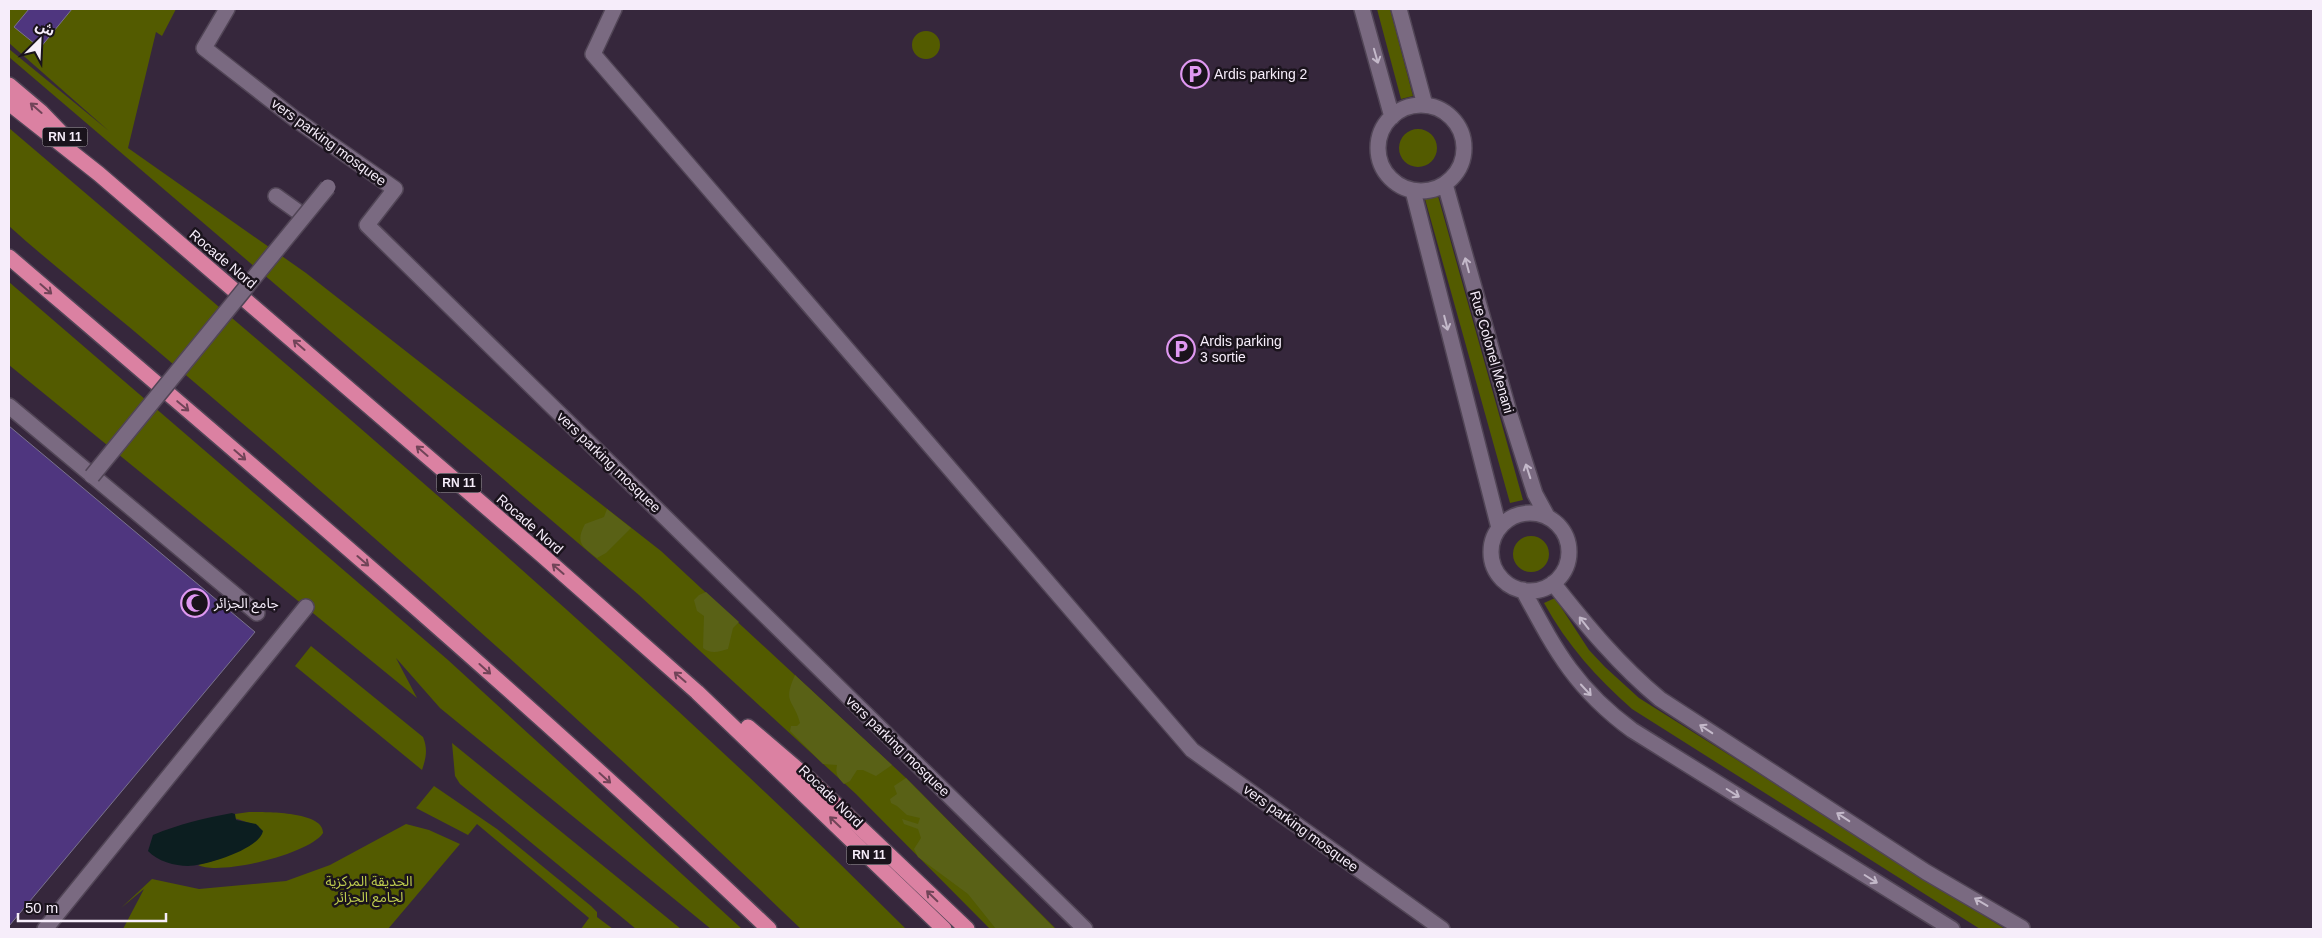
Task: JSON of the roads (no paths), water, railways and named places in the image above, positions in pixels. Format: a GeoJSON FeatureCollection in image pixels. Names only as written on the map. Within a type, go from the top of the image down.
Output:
{"type":"FeatureCollection","features":[{"type":"Feature","properties":{"kind":"highway","name":"RN 11"},"geometry":{"type":"LineString","coordinates":[[9,85],[41,112],[120,192]]}},
{"type":"Feature","properties":{"kind":"highway","name":"Rocade Nord"},"geometry":{"type":"LineString","coordinates":[[9,103],[120,192],[543,556],[697,692],[944,929]]}},
{"type":"Feature","properties":{"kind":"highway"},"geometry":{"type":"LineString","coordinates":[[9,257],[399,592],[699,863],[769,929]]}},
{"type":"Feature","properties":{"kind":"highway"},"geometry":{"type":"LineString","coordinates":[[697,692],[754,732],[809,779],[967,929]]}},
{"type":"Feature","properties":{"kind":"street","name":"vers parking mosquee"},"geometry":{"type":"LineString","coordinates":[[227,9],[204,48],[295,119],[395,189],[367,225],[1085,929]]}},
{"type":"Feature","properties":{"kind":"street","name":"vers parking mosquee"},"geometry":{"type":"LineString","coordinates":[[614,9],[593,54],[1192,750],[1442,929]]}},
{"type":"Feature","properties":{"kind":"street"},"geometry":{"type":"LineString","coordinates":[[1362,9],[1392,117]]}},
{"type":"Feature","properties":{"kind":"street"},"geometry":{"type":"LineString","coordinates":[[1399,9],[1425,105]]}},
{"type":"Feature","properties":{"kind":"street"},"geometry":{"type":"LineString","coordinates":[[1425,105],[1440,110],[1453,120],[1462,134],[1464,143],[1463,159],[1456,173],[1445,184],[1428,191],[1413,191],[1398,184],[1385,172],[1379,158],[1378,140],[1384,125],[1392,117],[1406,108],[1425,105]]}},
{"type":"Feature","properties":{"kind":"street","name":"Rue Colonel Menani"},"geometry":{"type":"LineString","coordinates":[[1445,184],[1509,412],[1535,494],[1547,516]]}},
{"type":"Feature","properties":{"kind":"street"},"geometry":{"type":"LineString","coordinates":[[92,476],[328,187]]}},
{"type":"Feature","properties":{"kind":"street"},"geometry":{"type":"LineString","coordinates":[[1413,191],[1499,528]]}},
{"type":"Feature","properties":{"kind":"street"},"geometry":{"type":"LineString","coordinates":[[276,196],[304,216]]}},
{"type":"Feature","properties":{"kind":"street"},"geometry":{"type":"LineString","coordinates":[[9,406],[257,613]]}},
{"type":"Feature","properties":{"kind":"street"},"geometry":{"type":"LineString","coordinates":[[1523,513],[1536,513],[1547,516],[1558,524],[1566,536],[1568,559],[1563,572],[1553,583],[1537,590],[1523,590],[1511,585],[1499,576],[1492,562],[1493,539],[1499,528],[1509,519],[1523,513]]}},
{"type":"Feature","properties":{"kind":"street"},"geometry":{"type":"LineString","coordinates":[[1553,583],[1608,650],[1635,679],[1660,699],[1926,872],[2022,928]]}},
{"type":"Feature","properties":{"kind":"street"},"geometry":{"type":"LineString","coordinates":[[1523,590],[1565,665],[1584,689],[1608,712],[1632,730],[1952,929]]}},
{"type":"Feature","properties":{"kind":"street"},"geometry":{"type":"LineString","coordinates":[[45,929],[306,607]]}},
{"type":"Feature","properties":{"kind":"place","name":"Ardis parking 2"},"geometry":{"type":"Point","coordinates":[1195,74]}},
{"type":"Feature","properties":{"kind":"place","name":"Ardis parking 3 sortie"},"geometry":{"type":"Point","coordinates":[1181,349]}},
{"type":"Feature","properties":{"kind":"place","name":"جامع الجزائر"},"geometry":{"type":"Point","coordinates":[195,603]}},
{"type":"Feature","properties":{"kind":"park label","name":"الحديقة المركزية لجامع الجزائر"},"geometry":{"type":"Point","coordinates":[369,890]}}]}
